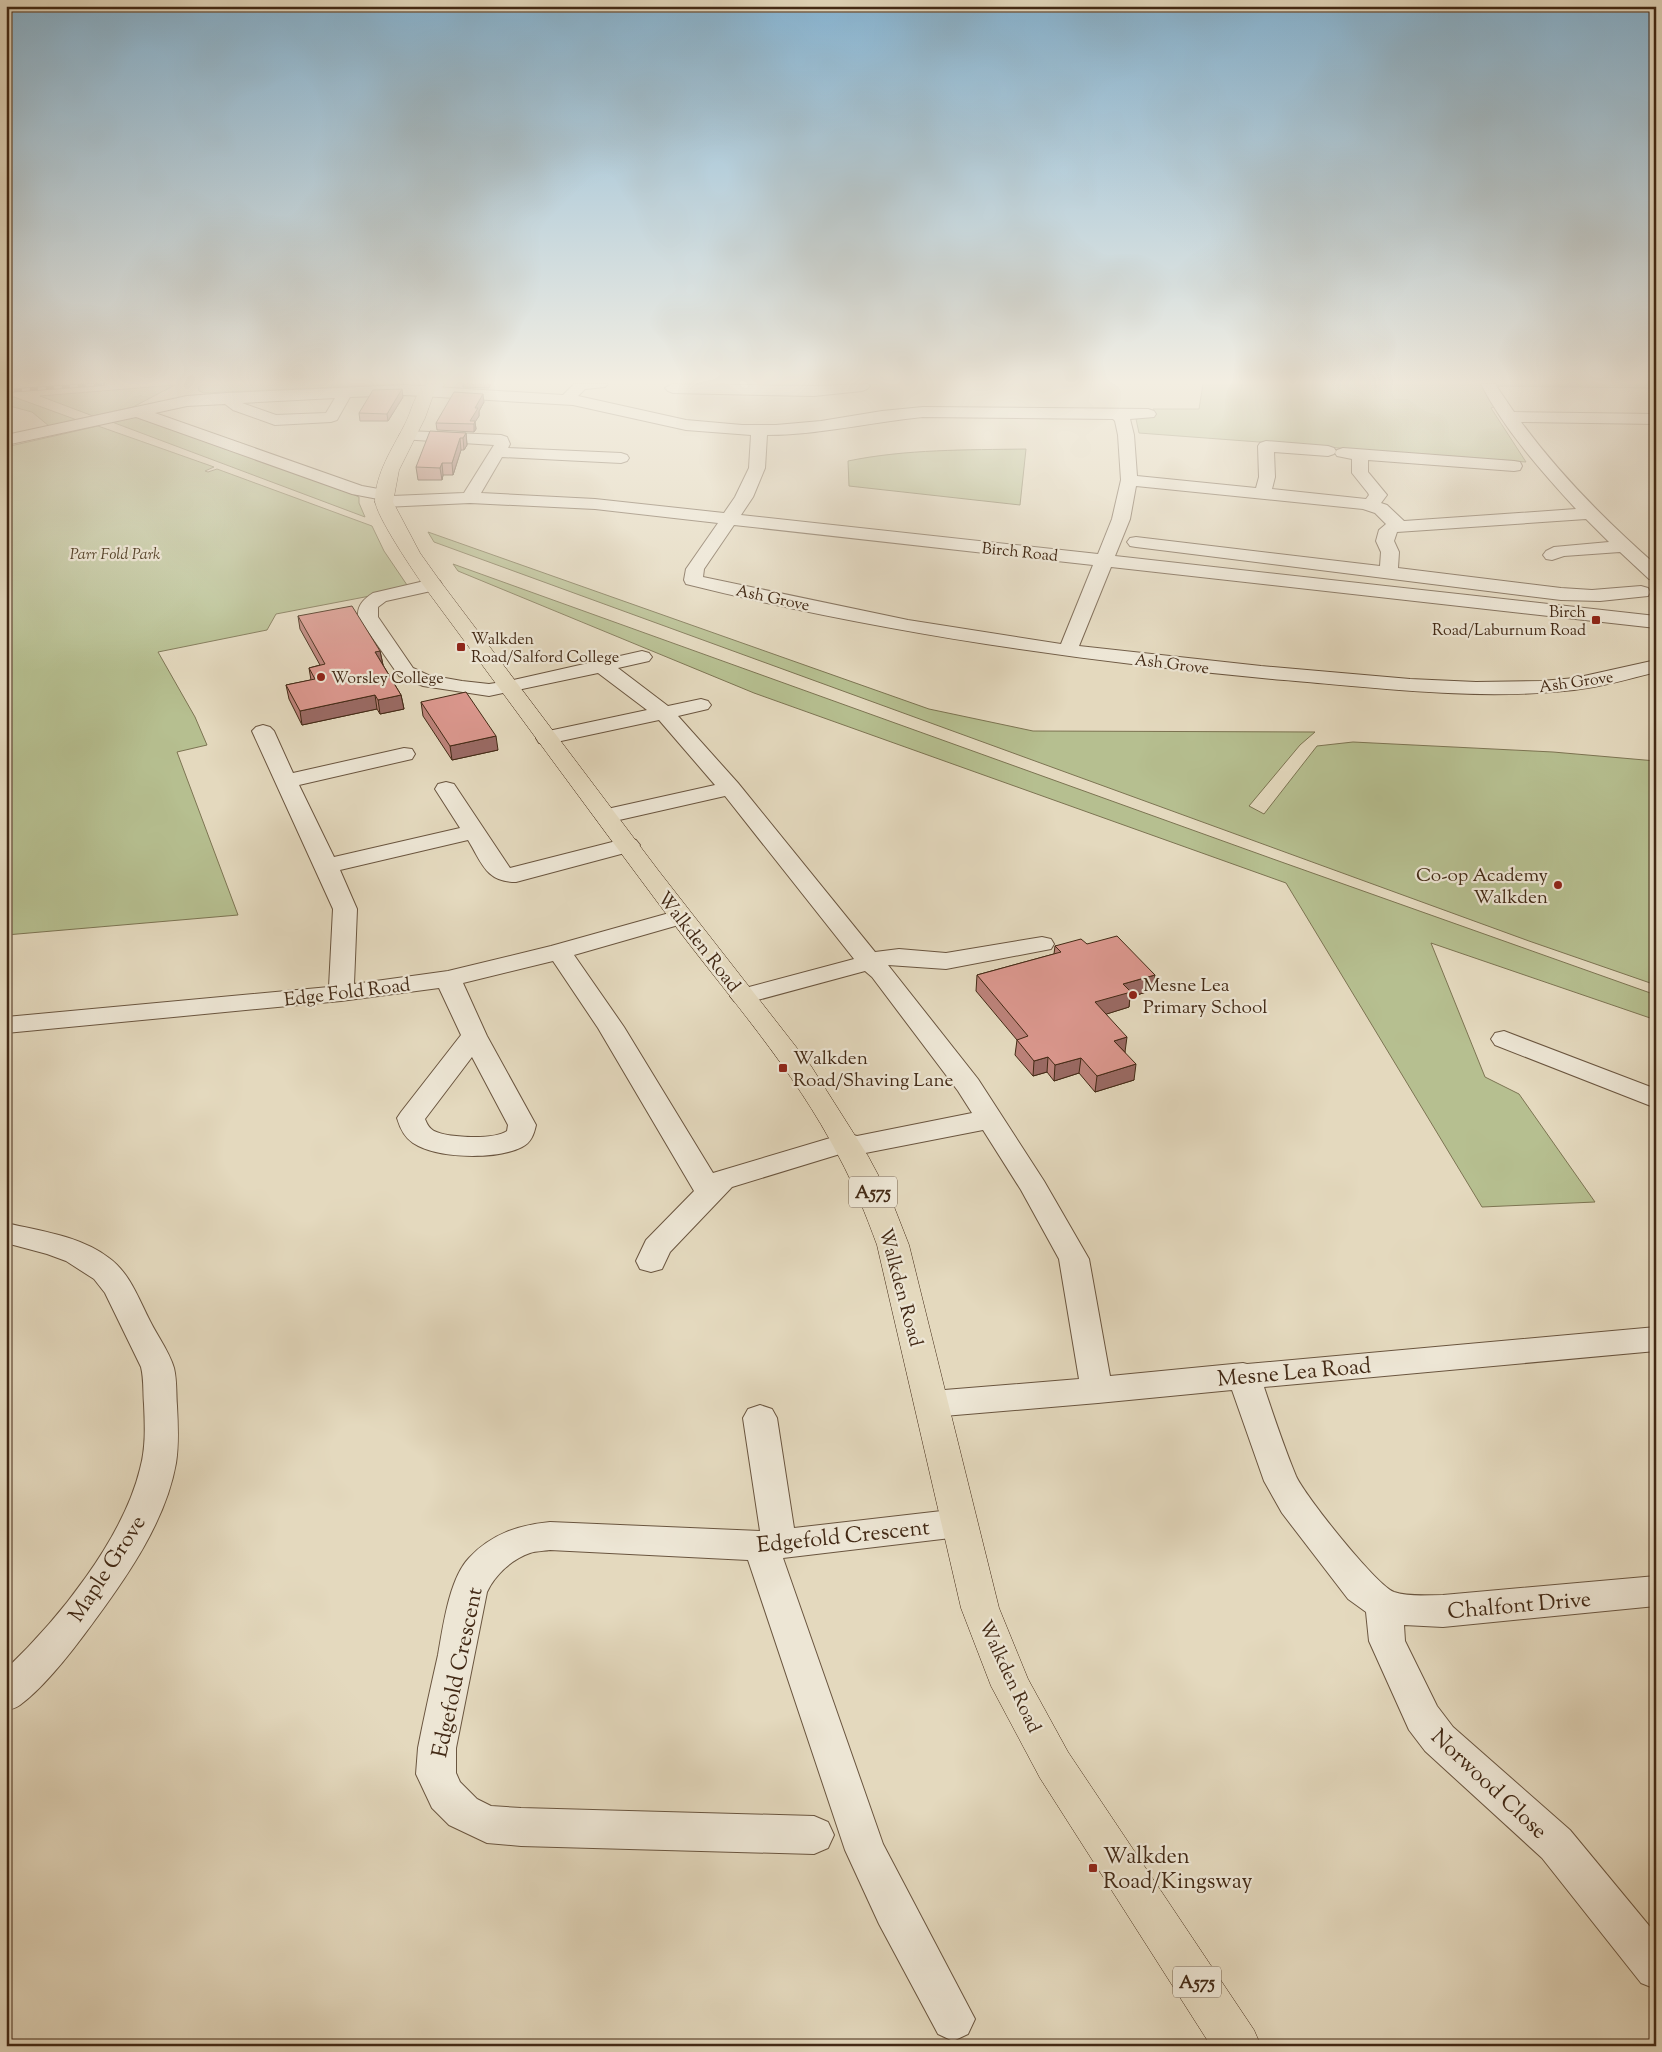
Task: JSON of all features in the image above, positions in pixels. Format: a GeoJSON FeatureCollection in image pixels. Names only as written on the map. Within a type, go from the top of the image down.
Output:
{"type":"FeatureCollection","features":[{"type":"Feature","properties":{"kind":"main road"},"geometry":{"type":"LineString","coordinates":[[386,505],[389,480]]}},
{"type":"Feature","properties":{"kind":"main road","name":"Walkden Road"},"geometry":{"type":"LineString","coordinates":[[386,505],[411,554],[433,585],[680,917],[743,996],[798,1070],[849,1144],[883,1215],[893,1245],[980,1608],[1011,1686],[1054,1765],[1238,2046]]}},
{"type":"Feature","properties":{"kind":"street","name":"Birch Road"},"geometry":{"type":"LineString","coordinates":[[329,480],[358,490],[386,505],[473,493],[729,518],[1656,622]]}},
{"type":"Feature","properties":{"kind":"street"},"geometry":{"type":"LineString","coordinates":[[423,486],[473,493],[479,480]]}},
{"type":"Feature","properties":{"kind":"street"},"geometry":{"type":"LineString","coordinates":[[729,518],[744,497],[752,480]]}},
{"type":"Feature","properties":{"kind":"street"},"geometry":{"type":"LineString","coordinates":[[1068,650],[1121,519],[1129,480],[1371,505],[1381,509],[1399,526]]}},
{"type":"Feature","properties":{"kind":"street"},"geometry":{"type":"LineString","coordinates":[[1263,494],[1266,480]]}},
{"type":"Feature","properties":{"kind":"street"},"geometry":{"type":"LineString","coordinates":[[1366,480],[1378,495],[1371,505]]}},
{"type":"Feature","properties":{"kind":"street"},"geometry":{"type":"LineString","coordinates":[[1559,480],[1590,513],[1656,575]]}},
{"type":"Feature","properties":{"kind":"street"},"geometry":{"type":"LineString","coordinates":[[1388,573],[1390,552],[1385,541],[1386,535],[1388,530],[1399,526],[1590,513]]}},
{"type":"Feature","properties":{"kind":"street","name":"Ash Grove"},"geometry":{"type":"LineString","coordinates":[[729,518],[695,569],[693,580],[909,626],[1068,650],[1266,673],[1480,688],[1546,687],[1577,684],[1656,666]]}},
{"type":"Feature","properties":{"kind":"street"},"geometry":{"type":"LineString","coordinates":[[1136,542],[1162,548],[1234,552],[1260,558],[1575,595],[1620,597],[1641,592]]}},
{"type":"Feature","properties":{"kind":"street"},"geometry":{"type":"LineString","coordinates":[[1552,555],[1560,551],[1624,546]]}},
{"type":"Feature","properties":{"kind":"street"},"geometry":{"type":"LineString","coordinates":[[433,585],[388,594],[368,606],[368,617],[400,665],[414,677],[489,690],[642,658]]}},
{"type":"Feature","properties":{"kind":"street"},"geometry":{"type":"LineString","coordinates":[[602,666],[664,712],[730,788],[870,962],[881,972],[968,1085],[1034,1188],[1074,1259],[1090,1359],[1098,1391]]}},
{"type":"Feature","properties":{"kind":"street"},"geometry":{"type":"LineString","coordinates":[[547,738],[701,705]]}},
{"type":"Feature","properties":{"kind":"street"},"geometry":{"type":"LineString","coordinates":[[263,731],[345,909],[341,993]]}},
{"type":"Feature","properties":{"kind":"street"},"geometry":{"type":"LineString","coordinates":[[286,781],[404,754]]}},
{"type":"Feature","properties":{"kind":"street"},"geometry":{"type":"LineString","coordinates":[[606,816],[730,788]]}},
{"type":"Feature","properties":{"kind":"street"},"geometry":{"type":"LineString","coordinates":[[446,789],[500,872],[506,875],[516,875],[628,845]]}},
{"type":"Feature","properties":{"kind":"street"},"geometry":{"type":"LineString","coordinates":[[326,866],[468,833]]}},
{"type":"Feature","properties":{"kind":"street","name":"Edge Fold Road"},"geometry":{"type":"LineString","coordinates":[[6,1025],[341,993],[448,979],[560,952],[680,917]]}},
{"type":"Feature","properties":{"kind":"street"},"geometry":{"type":"LineString","coordinates":[[743,996],[892,955],[945,961],[1042,944]]}},
{"type":"Feature","properties":{"kind":"street"},"geometry":{"type":"LineString","coordinates":[[560,952],[611,1027],[709,1191]]}},
{"type":"Feature","properties":{"kind":"street"},"geometry":{"type":"LineString","coordinates":[[448,979],[474,1036]]}},
{"type":"Feature","properties":{"kind":"street"},"geometry":{"type":"LineString","coordinates":[[1516,1051],[1656,1099]]}},
{"type":"Feature","properties":{"kind":"street"},"geometry":{"type":"LineString","coordinates":[[651,1261],[657,1247],[709,1191],[722,1180],[732,1175],[849,1144],[990,1119]]}},
{"type":"Feature","properties":{"kind":"street","name":"Maple Grove"},"geometry":{"type":"LineString","coordinates":[[6,1233],[67,1249],[98,1265],[110,1276],[153,1357],[159,1373],[162,1449],[157,1473],[145,1508],[122,1551],[83,1606],[29,1674],[6,1694]]}},
{"type":"Feature","properties":{"kind":"street","name":"Mesne Lea Road"},"geometry":{"type":"LineString","coordinates":[[932,1404],[1098,1391],[1656,1339]]}},
{"type":"Feature","properties":{"kind":"street"},"geometry":{"type":"LineString","coordinates":[[1243,1376],[1281,1481],[1294,1503],[1361,1588],[1383,1605]]}},
{"type":"Feature","properties":{"kind":"street"},"geometry":{"type":"LineString","coordinates":[[760,1418],[770,1545],[865,1850],[894,1910],[953,2019]]}},
{"type":"Feature","properties":{"kind":"street","name":"Edgefold Crescent"},"geometry":{"type":"LineString","coordinates":[[814,1835],[531,1828],[487,1824],[463,1812],[446,1795],[436,1774],[437,1748],[469,1592],[480,1570],[501,1551],[525,1539],[550,1536],[770,1545],[959,1522]]}},
{"type":"Feature","properties":{"kind":"street","name":"Chalfont Drive"},"geometry":{"type":"LineString","coordinates":[[1383,1605],[1411,1611],[1443,1611],[1656,1591]]}},
{"type":"Feature","properties":{"kind":"street","name":"Norwood Close"},"geometry":{"type":"LineString","coordinates":[[1383,1605],[1386,1641],[1423,1718],[1439,1738],[1556,1844],[1656,1968]]}},
{"type":"Feature","properties":{"kind":"green space","name":"Parr Fold Park"},"geometry":{"type":"Polygon","coordinates":[[[6,480],[246,480],[372,526],[384,551],[407,585],[370,596],[276,614],[267,630],[158,652],[195,717],[207,745],[177,752],[238,915],[6,935],[6,480]]]}},
{"type":"Feature","properties":{"kind":"green space"},"geometry":{"type":"Polygon","coordinates":[[[266,480],[318,480],[329,484],[359,497],[359,503],[365,517],[266,480]]]}},
{"type":"Feature","properties":{"kind":"green space"},"geometry":{"type":"Polygon","coordinates":[[[849,480],[1023,480],[1020,505],[849,486],[849,480]]]}},
{"type":"Feature","properties":{"kind":"green space"},"geometry":{"type":"Polygon","coordinates":[[[428,532],[929,709],[1033,731],[1315,732],[1300,745],[1249,806],[1264,814],[1317,746],[1353,742],[1553,752],[1656,761],[1656,985],[1529,941],[434,542],[428,532]]]}},
{"type":"Feature","properties":{"kind":"green space"},"geometry":{"type":"Polygon","coordinates":[[[453,564],[1656,995],[1656,1020],[1431,943],[1485,1077],[1519,1094],[1595,1202],[1482,1207],[1286,883],[754,693],[458,571],[453,564]]]}},
{"type":"Feature","properties":{"kind":"building"},"geometry":{"type":"Polygon","coordinates":[[[352,606],[380,651],[375,652],[401,695],[378,700],[375,695],[300,711],[286,685],[315,679],[309,668],[325,664],[298,616],[352,606]]]}},
{"type":"Feature","properties":{"kind":"building"},"geometry":{"type":"Polygon","coordinates":[[[466,692],[496,736],[450,746],[421,702],[466,692]]]}},
{"type":"Feature","properties":{"kind":"building"},"geometry":{"type":"Polygon","coordinates":[[[1117,936],[1155,975],[1123,984],[1131,992],[1095,1002],[1127,1037],[1114,1041],[1136,1064],[1097,1076],[1081,1058],[1055,1065],[1048,1057],[1034,1061],[1017,1040],[1028,1036],[977,975],[1061,952],[1055,946],[1081,939],[1087,944],[1117,936]]]}},
{"type":"Feature","properties":{"kind":"place","name":"Birch Road/Laburnum Road"},"geometry":{"type":"Point","coordinates":[1596,620]}},
{"type":"Feature","properties":{"kind":"place","name":"Walkden Road/Salford College"},"geometry":{"type":"Point","coordinates":[461,647]}},
{"type":"Feature","properties":{"kind":"place","name":"Worsley College"},"geometry":{"type":"Point","coordinates":[321,677]}},
{"type":"Feature","properties":{"kind":"place","name":"Co-op Academy Walkden"},"geometry":{"type":"Point","coordinates":[1558,885]}},
{"type":"Feature","properties":{"kind":"place","name":"Mesne Lea Primary School"},"geometry":{"type":"Point","coordinates":[1133,995]}},
{"type":"Feature","properties":{"kind":"place","name":"Walkden Road/Shaving Lane"},"geometry":{"type":"Point","coordinates":[783,1068]}},
{"type":"Feature","properties":{"kind":"place","name":"Walkden Road/Kingsway"},"geometry":{"type":"Point","coordinates":[1093,1868]}}]}
